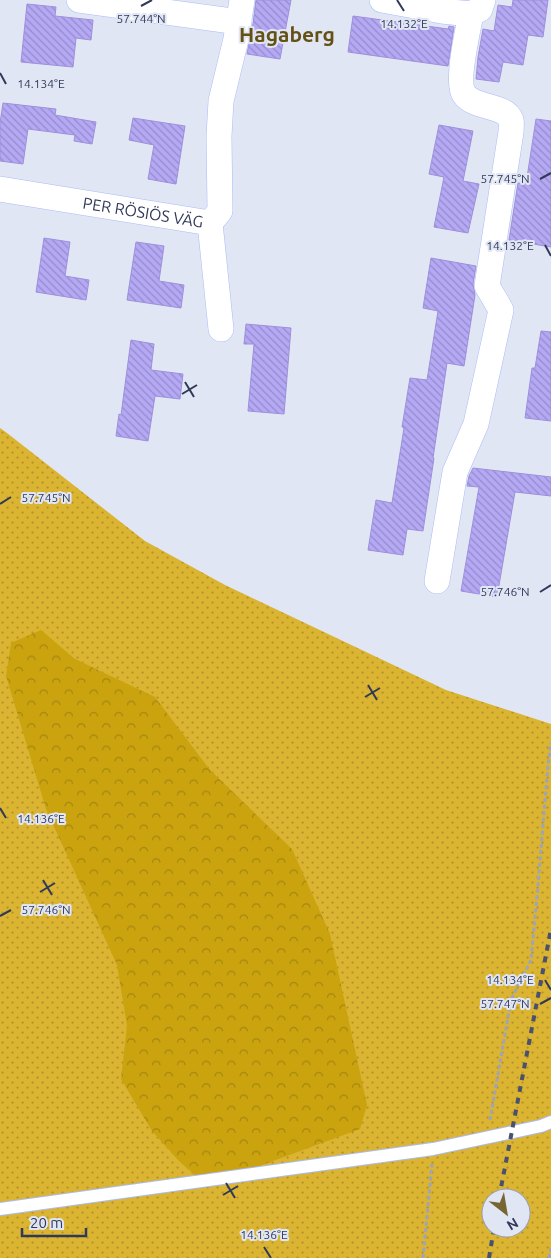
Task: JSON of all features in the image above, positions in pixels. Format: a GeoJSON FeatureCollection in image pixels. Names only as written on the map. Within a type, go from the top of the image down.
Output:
{"type":"FeatureCollection","features":[{"type":"Feature","properties":{"kind":"street"},"geometry":{"type":"LineString","coordinates":[[78,0],[241,11],[221,101],[219,136],[220,211],[210,223]]}},
{"type":"Feature","properties":{"kind":"street"},"geometry":{"type":"LineString","coordinates":[[382,0],[442,11],[477,7],[462,72],[461,83],[464,94],[473,102],[500,110],[511,121],[511,132],[487,286],[501,310],[476,424],[455,472],[438,581]]}},
{"type":"Feature","properties":{"kind":"street","name":"PER RÖSIÖS VÄG"},"geometry":{"type":"LineString","coordinates":[[0,190],[210,223],[221,329]]}},
{"type":"Feature","properties":{"kind":"lane"},"geometry":{"type":"LineString","coordinates":[[0,1209],[433,1149],[541,1126],[551,1122]]}},
{"type":"Feature","properties":{"kind":"path"},"geometry":{"type":"LineString","coordinates":[[487,1137],[511,1000],[531,960],[551,743]]}},
{"type":"Feature","properties":{"kind":"path"},"geometry":{"type":"LineString","coordinates":[[423,1258],[433,1149]]}},
{"type":"Feature","properties":{"kind":"path"},"geometry":{"type":"LineString","coordinates":[[549,1258],[551,1248]]}},
{"type":"Feature","properties":{"kind":"shaded area"},"geometry":{"type":"Polygon","coordinates":[[[0,428],[145,541],[225,585],[446,690],[551,724],[551,1258],[0,1258],[0,428]]]}},
{"type":"Feature","properties":{"kind":"green space"},"geometry":{"type":"Polygon","coordinates":[[[41,630],[75,659],[155,697],[210,770],[292,849],[330,934],[367,1105],[360,1129],[251,1169],[196,1176],[179,1161],[152,1131],[121,1079],[127,1026],[117,965],[46,809],[6,676],[11,643],[41,630]]]}},
{"type":"Feature","properties":{"kind":"building"},"geometry":{"type":"Polygon","coordinates":[[[256,0],[291,0],[280,59],[247,54],[256,0]]]}},
{"type":"Feature","properties":{"kind":"building"},"geometry":{"type":"Polygon","coordinates":[[[513,0],[548,0],[543,37],[528,35],[523,65],[503,62],[499,82],[476,79],[483,29],[494,31],[498,5],[512,7],[513,0]]]}},
{"type":"Feature","properties":{"kind":"building"},"geometry":{"type":"Polygon","coordinates":[[[27,4],[56,7],[55,16],[93,20],[91,40],[76,38],[73,67],[21,62],[27,4]]]}},
{"type":"Feature","properties":{"kind":"building"},"geometry":{"type":"Polygon","coordinates":[[[353,16],[448,29],[449,26],[454,27],[448,66],[348,52],[353,16]]]}},
{"type":"Feature","properties":{"kind":"building"},"geometry":{"type":"Polygon","coordinates":[[[3,103],[56,109],[55,115],[96,122],[92,144],[74,141],[75,135],[28,129],[23,164],[0,161],[0,123],[3,103]]]}},
{"type":"Feature","properties":{"kind":"building"},"geometry":{"type":"Polygon","coordinates":[[[133,118],[185,126],[176,184],[148,179],[154,145],[129,140],[133,118]]]}},
{"type":"Feature","properties":{"kind":"building"},"geometry":{"type":"Polygon","coordinates":[[[536,119],[551,121],[551,247],[509,240],[518,183],[526,184],[536,119]]]}},
{"type":"Feature","properties":{"kind":"building"},"geometry":{"type":"Polygon","coordinates":[[[439,125],[473,131],[463,181],[479,184],[468,233],[434,227],[444,177],[429,174],[439,125]]]}},
{"type":"Feature","properties":{"kind":"building"},"geometry":{"type":"Polygon","coordinates":[[[44,238],[70,242],[65,276],[89,280],[86,300],[36,292],[44,238]]]}},
{"type":"Feature","properties":{"kind":"building"},"geometry":{"type":"Polygon","coordinates":[[[136,242],[164,246],[159,281],[184,285],[181,308],[127,300],[136,242]]]}},
{"type":"Feature","properties":{"kind":"building"},"geometry":{"type":"Polygon","coordinates":[[[431,258],[476,266],[473,284],[475,295],[464,366],[447,363],[423,531],[407,529],[403,555],[368,550],[376,500],[392,503],[410,378],[427,380],[438,311],[423,308],[431,258]]]}},
{"type":"Feature","properties":{"kind":"building"},"geometry":{"type":"Polygon","coordinates":[[[246,324],[291,328],[284,414],[248,411],[254,344],[244,344],[246,324]]]}},
{"type":"Feature","properties":{"kind":"building"},"geometry":{"type":"Polygon","coordinates":[[[541,331],[551,332],[551,421],[525,418],[532,368],[535,368],[541,331]]]}},
{"type":"Feature","properties":{"kind":"building"},"geometry":{"type":"Polygon","coordinates":[[[131,340],[154,344],[151,370],[183,374],[180,399],[155,396],[148,441],[116,436],[119,414],[121,415],[131,340]]]}},
{"type":"Feature","properties":{"kind":"building"},"geometry":{"type":"Polygon","coordinates":[[[473,468],[551,477],[551,496],[515,492],[497,597],[461,591],[479,487],[467,486],[473,468]]]}},
{"type":"Feature","properties":{"kind":"railway"},"geometry":{"type":"LineString","coordinates":[[501,1188],[551,929]]}},
{"type":"Feature","properties":{"kind":"railway"},"geometry":{"type":"LineString","coordinates":[[489,1258],[492,1238]]}},
{"type":"Feature","properties":{"kind":"district","name":"Hagaberg"},"geometry":{"type":"Point","coordinates":[287,34]}}]}
